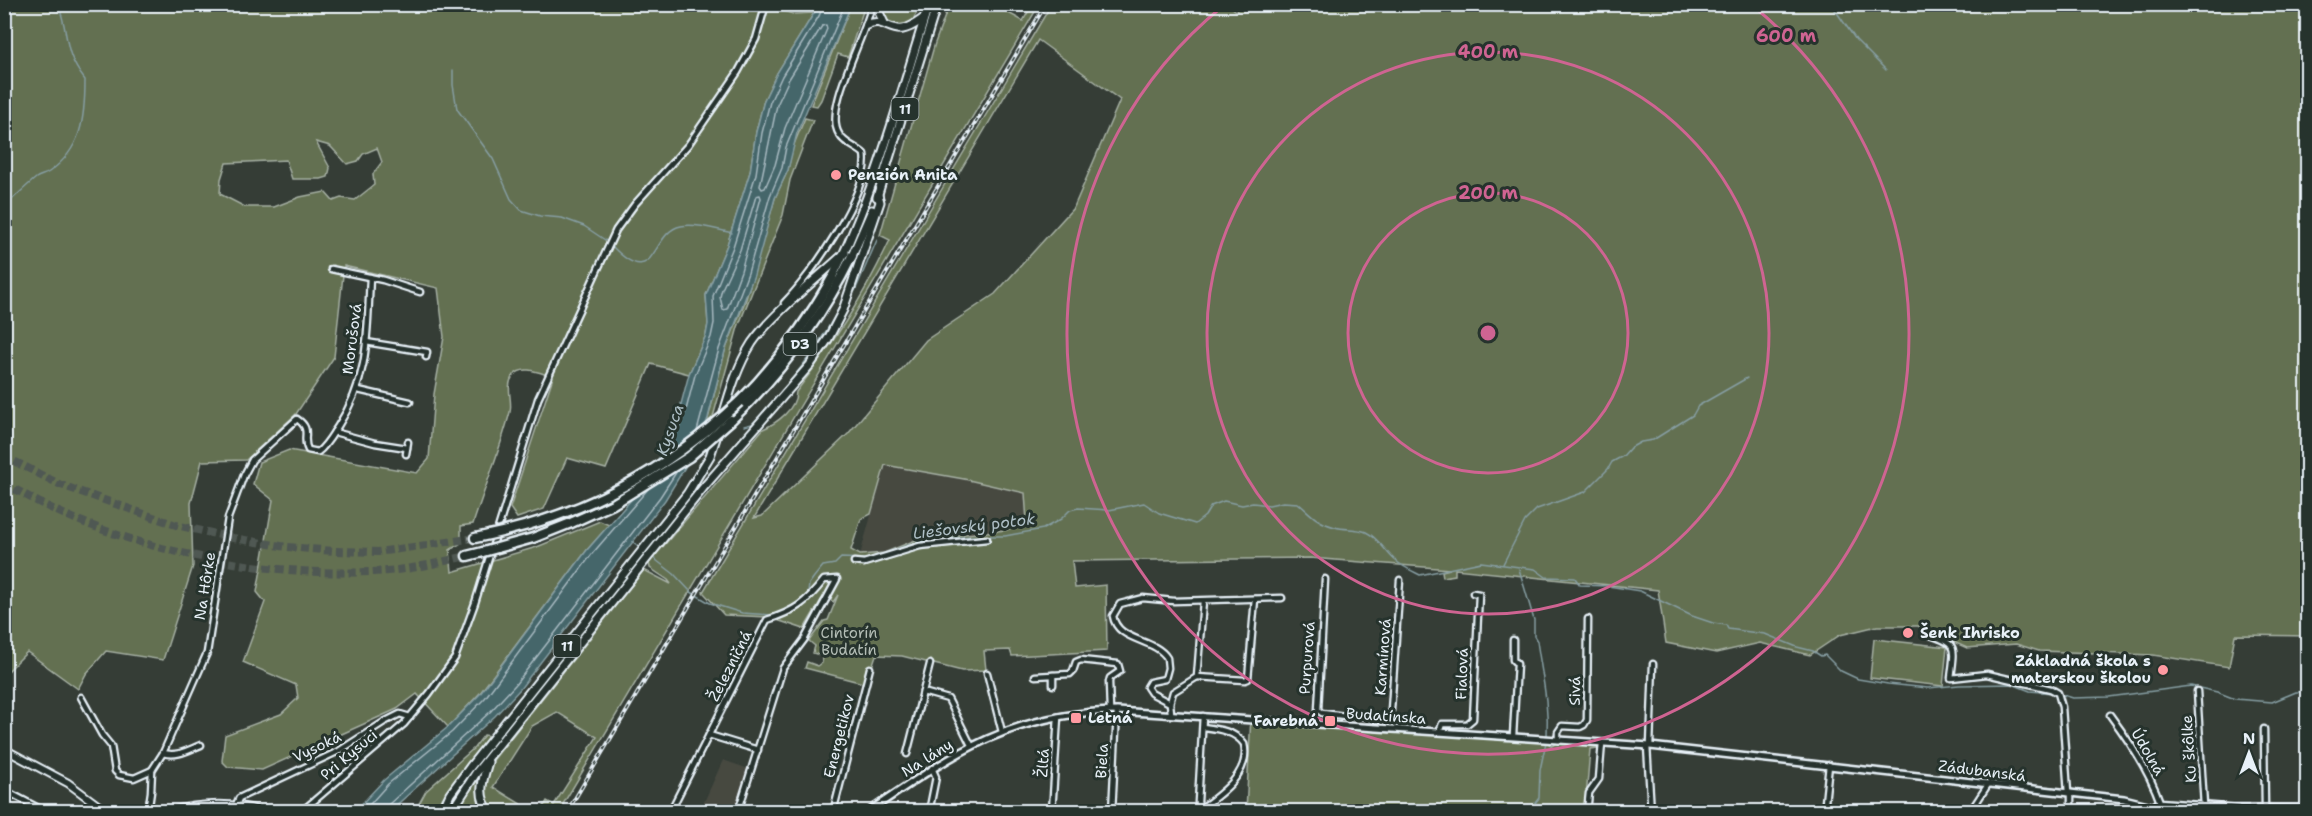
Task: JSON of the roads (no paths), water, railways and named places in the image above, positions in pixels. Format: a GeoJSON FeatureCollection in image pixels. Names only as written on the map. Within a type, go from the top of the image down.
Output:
{"type":"FeatureCollection","features":[{"type":"Feature","properties":{"kind":"highway","name":"D3"},"geometry":{"type":"LineString","coordinates":[[467,556],[552,531],[628,496],[689,457],[731,420],[782,368],[825,309],[848,255]]}},
{"type":"Feature","properties":{"kind":"highway","name":"D3"},"geometry":{"type":"LineString","coordinates":[[475,538],[556,517],[624,488],[685,449],[739,402],[775,363],[801,329],[832,278]]}},
{"type":"Feature","properties":{"kind":"main road"},"geometry":{"type":"LineString","coordinates":[[873,4],[886,25]]}},
{"type":"Feature","properties":{"kind":"main road","name":"11"},"geometry":{"type":"LineString","coordinates":[[848,255],[876,176],[928,4]]}},
{"type":"Feature","properties":{"kind":"main road","name":"11"},"geometry":{"type":"LineString","coordinates":[[450,812],[489,756],[649,555],[703,488],[810,365],[828,339],[855,279],[880,202],[878,195],[937,4]]}},
{"type":"Feature","properties":{"kind":"main road"},"geometry":{"type":"LineString","coordinates":[[867,25],[875,21],[901,29],[912,26],[924,18]]}},
{"type":"Feature","properties":{"kind":"main road","name":"D3"},"geometry":{"type":"LineString","coordinates":[[832,278],[848,255],[878,195]]}},
{"type":"Feature","properties":{"kind":"main road"},"geometry":{"type":"LineString","coordinates":[[764,328],[848,255]]}},
{"type":"Feature","properties":{"kind":"main road","name":"11"},"geometry":{"type":"LineString","coordinates":[[442,812],[450,794],[701,474],[715,443],[738,371],[750,346],[764,328]]}},
{"type":"Feature","properties":{"kind":"main road"},"geometry":{"type":"LineString","coordinates":[[4,749],[68,783],[107,812]]}},
{"type":"Feature","properties":{"kind":"main road"},"geometry":{"type":"LineString","coordinates":[[489,756],[481,785],[484,801],[490,812]]}},
{"type":"Feature","properties":{"kind":"main road"},"geometry":{"type":"LineString","coordinates":[[437,812],[443,800],[450,794]]}},
{"type":"Feature","properties":{"kind":"main road"},"geometry":{"type":"LineString","coordinates":[[166,812],[236,805],[264,812]]}},
{"type":"Feature","properties":{"kind":"street","name":"Pri Kysuci"},"geometry":{"type":"LineString","coordinates":[[301,812],[411,717],[455,658],[543,385],[611,241],[627,214],[688,145],[725,92],[746,59],[762,21],[766,4]]}},
{"type":"Feature","properties":{"kind":"street"},"geometry":{"type":"LineString","coordinates":[[764,328],[769,318],[812,272],[832,241],[855,196],[863,172],[864,154],[839,135],[835,123],[836,103],[873,4]]}},
{"type":"Feature","properties":{"kind":"street"},"geometry":{"type":"LineString","coordinates":[[331,269],[370,277],[420,292]]}},
{"type":"Feature","properties":{"kind":"street","name":"Morušová"},"geometry":{"type":"LineString","coordinates":[[297,419],[307,430],[306,446],[312,452],[318,452],[349,409],[358,390],[366,342],[370,277]]}},
{"type":"Feature","properties":{"kind":"street"},"geometry":{"type":"LineString","coordinates":[[366,342],[427,352],[426,357]]}},
{"type":"Feature","properties":{"kind":"street"},"geometry":{"type":"LineString","coordinates":[[358,390],[410,402]]}},
{"type":"Feature","properties":{"kind":"street","name":"Na Hôrke"},"geometry":{"type":"LineString","coordinates":[[148,812],[152,792],[152,770],[163,753],[207,653],[228,518],[244,475],[252,460],[297,419]]}},
{"type":"Feature","properties":{"kind":"street"},"geometry":{"type":"LineString","coordinates":[[334,432],[375,443],[407,448]]}},
{"type":"Feature","properties":{"kind":"street"},"geometry":{"type":"LineString","coordinates":[[854,562],[864,563],[920,546],[987,539]]}},
{"type":"Feature","properties":{"kind":"street","name":"Železničná"},"geometry":{"type":"LineString","coordinates":[[670,812],[767,620],[792,612],[810,598],[824,580],[837,579],[804,640],[783,668],[758,750]]}},
{"type":"Feature","properties":{"kind":"street","name":"Purpurová"},"geometry":{"type":"LineString","coordinates":[[1324,579],[1316,706],[1322,713],[1345,716]]}},
{"type":"Feature","properties":{"kind":"street","name":"Karmínová"},"geometry":{"type":"LineString","coordinates":[[1345,716],[1353,714],[1384,719],[1388,717],[1391,710],[1400,580]]}},
{"type":"Feature","properties":{"kind":"street","name":"Fialová"},"geometry":{"type":"LineString","coordinates":[[1439,732],[1442,724],[1467,724],[1473,720],[1479,594],[1473,593]]}},
{"type":"Feature","properties":{"kind":"street"},"geometry":{"type":"LineString","coordinates":[[1170,703],[1151,693],[1147,687],[1150,682],[1162,681],[1166,677],[1168,668],[1165,655],[1119,629],[1114,622],[1114,612],[1125,602],[1143,598],[1203,601],[1282,598]]}},
{"type":"Feature","properties":{"kind":"street"},"geometry":{"type":"LineString","coordinates":[[1171,713],[1170,703],[1173,692],[1197,677],[1248,679],[1255,599]]}},
{"type":"Feature","properties":{"kind":"street"},"geometry":{"type":"LineString","coordinates":[[1197,677],[1203,601]]}},
{"type":"Feature","properties":{"kind":"street","name":"Sivá"},"geometry":{"type":"LineString","coordinates":[[1558,740],[1558,732],[1562,726],[1580,727],[1587,720],[1588,619]]}},
{"type":"Feature","properties":{"kind":"street"},"geometry":{"type":"LineString","coordinates":[[1925,633],[1949,642],[1954,650],[1951,678],[1987,674],[2051,689],[2059,694],[2071,812]]}},
{"type":"Feature","properties":{"kind":"street"},"geometry":{"type":"LineString","coordinates":[[1513,640],[1513,660],[1517,664],[1513,736]]}},
{"type":"Feature","properties":{"kind":"street"},"geometry":{"type":"LineString","coordinates":[[1035,676],[1072,673],[1074,664],[1078,661],[1118,664],[1120,671],[1110,678],[1109,682],[1110,711]]}},
{"type":"Feature","properties":{"kind":"street"},"geometry":{"type":"LineString","coordinates":[[908,754],[930,664]]}},
{"type":"Feature","properties":{"kind":"street"},"geometry":{"type":"LineString","coordinates":[[1517,664],[1523,664]]}},
{"type":"Feature","properties":{"kind":"street"},"geometry":{"type":"LineString","coordinates":[[1651,812],[1650,746],[1653,664]]}},
{"type":"Feature","properties":{"kind":"street","name":"Energetikov"},"geometry":{"type":"LineString","coordinates":[[833,812],[870,668]]}},
{"type":"Feature","properties":{"kind":"street"},"geometry":{"type":"LineString","coordinates":[[987,673],[1002,732]]}},
{"type":"Feature","properties":{"kind":"street"},"geometry":{"type":"LineString","coordinates":[[1053,675],[1053,685]]}},
{"type":"Feature","properties":{"kind":"street","name":"Ku škôlke"},"geometry":{"type":"LineString","coordinates":[[2197,691],[2204,806]]}},
{"type":"Feature","properties":{"kind":"street"},"geometry":{"type":"LineString","coordinates":[[923,692],[948,699],[971,745]]}},
{"type":"Feature","properties":{"kind":"street"},"geometry":{"type":"LineString","coordinates":[[81,697],[102,735],[111,746],[115,771],[119,775],[134,778],[152,770]]}},
{"type":"Feature","properties":{"kind":"street","name":"Budatínska"},"geometry":{"type":"LineString","coordinates":[[1117,711],[1650,746]]}},
{"type":"Feature","properties":{"kind":"street","name":"Na lány"},"geometry":{"type":"LineString","coordinates":[[868,812],[932,768],[971,745],[1002,732],[1058,717],[1117,711]]}},
{"type":"Feature","properties":{"kind":"street","name":"Biela"},"geometry":{"type":"LineString","coordinates":[[1112,812],[1117,711]]}},
{"type":"Feature","properties":{"kind":"street","name":"Vysoká"},"geometry":{"type":"LineString","coordinates":[[236,805],[239,798],[339,751],[384,722],[400,714],[411,717]]}},
{"type":"Feature","properties":{"kind":"street","name":"Údolná"},"geometry":{"type":"LineString","coordinates":[[2110,715],[2145,769],[2157,803]]}},
{"type":"Feature","properties":{"kind":"street"},"geometry":{"type":"LineString","coordinates":[[1203,716],[1198,802],[1200,810],[1229,786],[1242,768],[1245,754],[1244,744],[1233,735],[1215,728],[1203,727]]}},
{"type":"Feature","properties":{"kind":"street"},"geometry":{"type":"LineString","coordinates":[[1344,725],[1345,716]]}},
{"type":"Feature","properties":{"kind":"street","name":"Žltá"},"geometry":{"type":"LineString","coordinates":[[1052,812],[1058,717]]}},
{"type":"Feature","properties":{"kind":"street"},"geometry":{"type":"LineString","coordinates":[[2264,729],[2265,808]]}},
{"type":"Feature","properties":{"kind":"street"},"geometry":{"type":"LineString","coordinates":[[709,735],[758,750],[738,812]]}},
{"type":"Feature","properties":{"kind":"street"},"geometry":{"type":"LineString","coordinates":[[1587,812],[1589,793],[1599,779],[1602,743]]}},
{"type":"Feature","properties":{"kind":"street"},"geometry":{"type":"LineString","coordinates":[[163,753],[179,754],[201,745]]}},
{"type":"Feature","properties":{"kind":"street","name":"Zádubanská"},"geometry":{"type":"LineString","coordinates":[[1650,746],[2157,803],[2307,809]]}},
{"type":"Feature","properties":{"kind":"street"},"geometry":{"type":"LineString","coordinates":[[1824,812],[1829,765]]}},
{"type":"Feature","properties":{"kind":"street"},"geometry":{"type":"LineString","coordinates":[[929,812],[936,777],[932,768]]}},
{"type":"Feature","properties":{"kind":"street"},"geometry":{"type":"LineString","coordinates":[[1973,812],[1972,808],[1989,783]]}},
{"type":"Feature","properties":{"kind":"street"},"geometry":{"type":"LineString","coordinates":[[4,790],[46,812]]}},
{"type":"Feature","properties":{"kind":"street"},"geometry":{"type":"LineString","coordinates":[[2157,803],[2176,812]]}},
{"type":"Feature","properties":{"kind":"street"},"geometry":{"type":"LineString","coordinates":[[4,807],[13,812]]}},
{"type":"Feature","properties":{"kind":"water"},"geometry":{"type":"Polygon","coordinates":[[[819,5],[851,5],[797,133],[788,170],[775,198],[754,275],[725,351],[708,418],[698,446],[665,500],[520,689],[495,716],[390,811],[354,812],[384,780],[448,727],[480,694],[587,550],[645,484],[667,443],[689,374],[706,335],[708,324],[706,295],[727,245],[750,172],[764,100],[777,73],[819,5]]]}},
{"type":"Feature","properties":{"kind":"waterway"},"geometry":{"type":"LineString","coordinates":[[4,207],[36,178],[60,163],[69,153],[79,132],[84,107],[85,80],[73,60],[58,4]]}},
{"type":"Feature","properties":{"kind":"waterway"},"geometry":{"type":"LineString","coordinates":[[1831,4],[1856,40],[1886,70]]}},
{"type":"Feature","properties":{"kind":"waterway"},"geometry":{"type":"LineString","coordinates":[[453,70],[457,109],[493,159],[511,199],[521,210],[540,216],[562,218],[584,226],[608,242]]}},
{"type":"Feature","properties":{"kind":"waterway"},"geometry":{"type":"LineString","coordinates":[[611,245],[637,264],[645,262],[652,256],[663,238],[681,226],[700,226],[732,233]]}},
{"type":"Feature","properties":{"kind":"waterway"},"geometry":{"type":"LineString","coordinates":[[855,291],[877,240]]}},
{"type":"Feature","properties":{"kind":"waterway"},"geometry":{"type":"LineString","coordinates":[[744,426],[752,424],[804,364],[826,331],[845,295]]}},
{"type":"Feature","properties":{"kind":"waterway"},"geometry":{"type":"LineString","coordinates":[[1503,564],[1525,521],[1537,509],[1585,492],[1612,462],[1623,456],[1630,448],[1641,442],[1653,440],[1693,415],[1698,406],[1747,378]]}},
{"type":"Feature","properties":{"kind":"waterway","name":"Liešovský potok"},"geometry":{"type":"LineString","coordinates":[[652,557],[674,574],[691,592],[710,603],[742,613],[772,615],[788,609],[803,598],[808,593],[809,584],[823,566],[835,564],[841,558],[867,559],[920,541],[972,536],[1005,536],[1043,529],[1061,519],[1070,510],[1078,508],[1109,510],[1144,503],[1159,513],[1195,524],[1205,516],[1211,506],[1224,501],[1242,505],[1298,503],[1323,523],[1371,535],[1396,561],[1420,575],[1481,562],[1535,569],[1546,577],[1575,578],[1580,585],[1640,591],[1692,616],[1726,625],[1728,629],[1765,634],[1821,656],[1825,655],[1841,671],[1858,679],[1928,688],[2012,684],[2030,691],[2053,693]]}},
{"type":"Feature","properties":{"kind":"waterway","name":"Liešovský potok"},"geometry":{"type":"LineString","coordinates":[[633,542],[641,548]]}},
{"type":"Feature","properties":{"kind":"waterway"},"geometry":{"type":"LineString","coordinates":[[1519,569],[1534,620],[1534,636],[1537,641],[1546,701],[1547,738]]}},
{"type":"Feature","properties":{"kind":"waterway","name":"Liešovský potok"},"geometry":{"type":"LineString","coordinates":[[2060,694],[2073,698],[2109,697],[2191,686],[2235,699],[2272,702],[2296,692],[2308,692]]}},
{"type":"Feature","properties":{"kind":"waterway"},"geometry":{"type":"LineString","coordinates":[[1528,812],[1539,798],[1540,770],[1546,742]]}},
{"type":"Feature","properties":{"kind":"tunnel"},"geometry":{"type":"LineString","coordinates":[[4,456],[61,485],[176,525],[233,538],[287,547],[378,552],[475,538]]}},
{"type":"Feature","properties":{"kind":"tunnel"},"geometry":{"type":"LineString","coordinates":[[4,483],[50,508],[94,527],[176,551],[262,567],[347,573],[387,571],[467,556]]}},
{"type":"Feature","properties":{"kind":"railway"},"geometry":{"type":"LineString","coordinates":[[567,812],[1046,4]]}},
{"type":"Feature","properties":{"kind":"place","name":"Penzión Anita"},"geometry":{"type":"Point","coordinates":[836,175]}},
{"type":"Feature","properties":{"kind":"place","name":"Šenk Ihrisko"},"geometry":{"type":"Point","coordinates":[1908,633]}},
{"type":"Feature","properties":{"kind":"place","name":"Základná škola s materskou školou"},"geometry":{"type":"Point","coordinates":[2163,670]}},
{"type":"Feature","properties":{"kind":"place","name":"Letná"},"geometry":{"type":"Point","coordinates":[1076,718]}},
{"type":"Feature","properties":{"kind":"place","name":"Farebná"},"geometry":{"type":"Point","coordinates":[1330,721]}},
{"type":"Feature","properties":{"kind":"water label","name":"Kysuca"},"geometry":{"type":"Point","coordinates":[670,430]}},
{"type":"Feature","properties":{"kind":"park label","name":"Cintorín Budatín"},"geometry":{"type":"Point","coordinates":[849,642]}}]}
